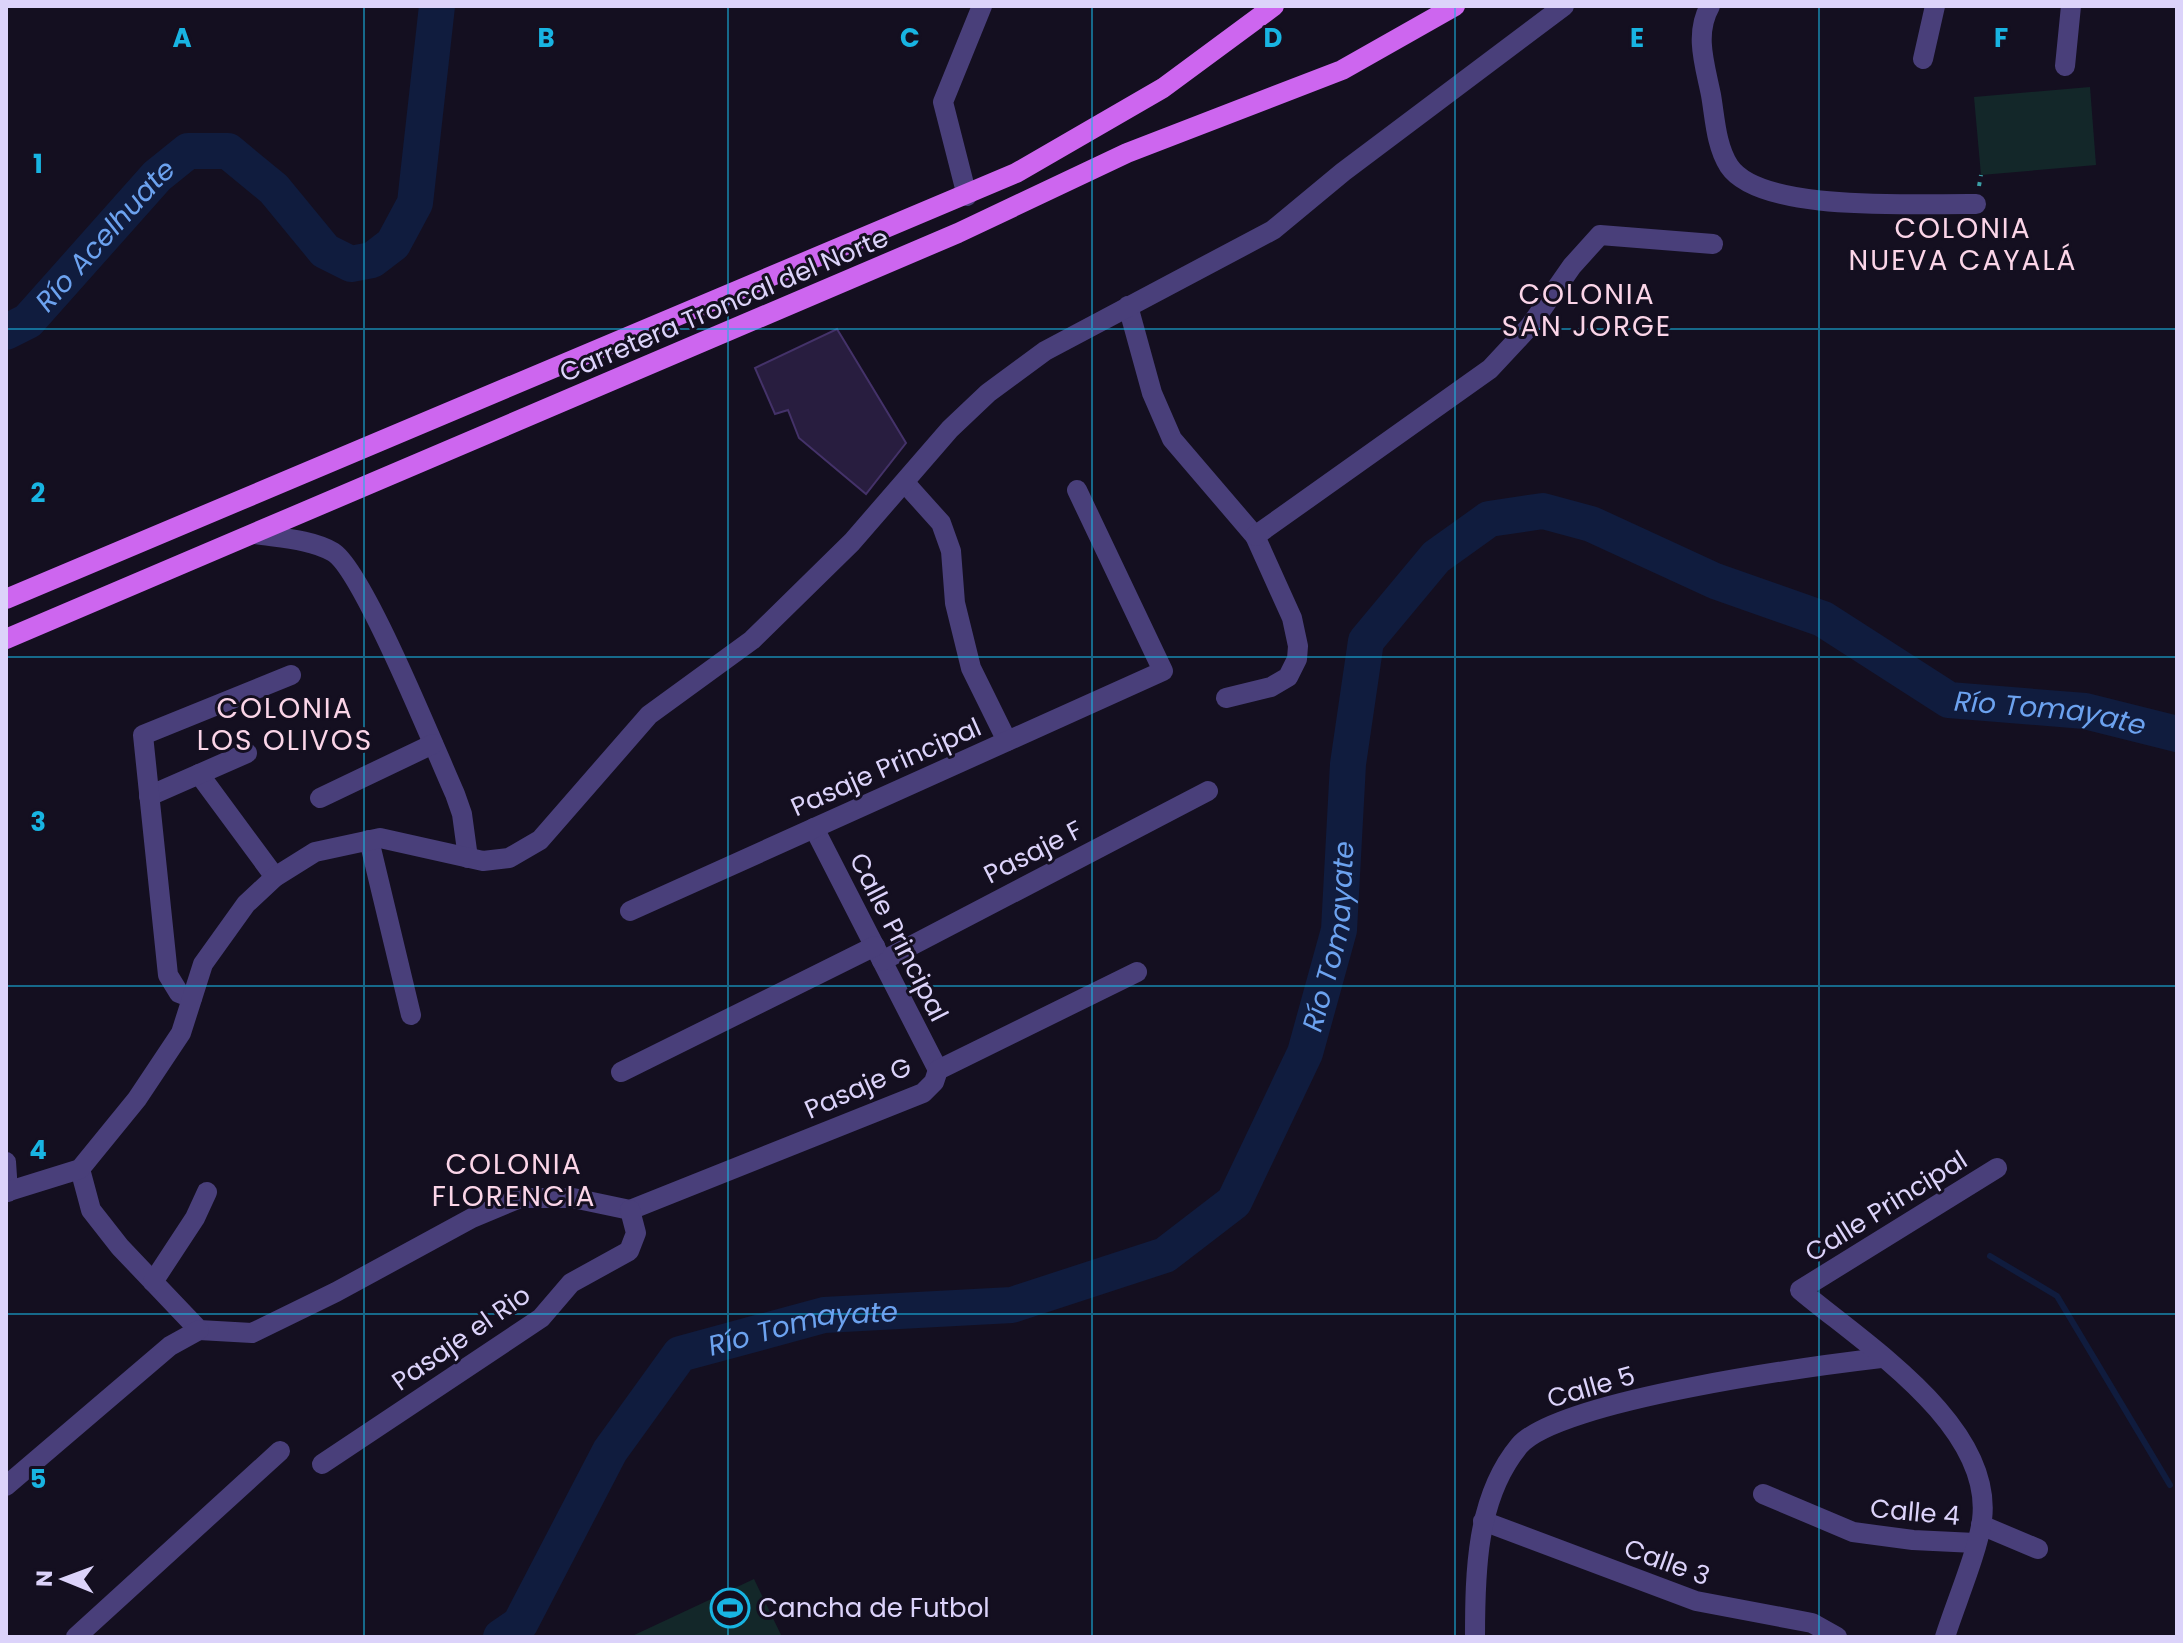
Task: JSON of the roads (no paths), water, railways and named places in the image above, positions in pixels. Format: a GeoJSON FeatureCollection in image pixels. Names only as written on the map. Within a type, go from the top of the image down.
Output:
{"type":"FeatureCollection","features":[{"type":"Feature","properties":{"kind":"main road","name":"Carretera Troncal del Norte"},"geometry":{"type":"LineString","coordinates":[[6,599],[967,196],[1055,153],[1163,88],[1222,48],[1274,6]]}},
{"type":"Feature","properties":{"kind":"main road","name":"Carretera Troncal del Norte"},"geometry":{"type":"LineString","coordinates":[[6,639],[958,233],[1127,153],[1342,70],[1455,6]]}},
{"type":"Feature","properties":{"kind":"street"},"geometry":{"type":"LineString","coordinates":[[967,196],[943,102],[982,6]]}},
{"type":"Feature","properties":{"kind":"street"},"geometry":{"type":"LineString","coordinates":[[6,1162],[7,1192],[80,1169],[137,1099],[181,1033],[203,964],[246,904],[275,877],[315,852],[380,838],[483,861],[509,858],[540,840],[649,715],[752,640],[852,542],[950,429],[988,393],[1045,351],[1273,230],[1343,172],[1564,6]]}},
{"type":"Feature","properties":{"kind":"street"},"geometry":{"type":"LineString","coordinates":[[1710,6],[1701,31],[1702,51],[1722,152],[1731,168],[1744,181],[1768,193],[1803,200],[1976,204]]}},
{"type":"Feature","properties":{"kind":"street"},"geometry":{"type":"LineString","coordinates":[[1923,59],[1935,6]]}},
{"type":"Feature","properties":{"kind":"street"},"geometry":{"type":"LineString","coordinates":[[2065,66],[2071,6]]}},
{"type":"Feature","properties":{"kind":"street"},"geometry":{"type":"LineString","coordinates":[[1255,536],[1490,369],[1530,326],[1572,266],[1600,235],[1713,244]]}},
{"type":"Feature","properties":{"kind":"street"},"geometry":{"type":"LineString","coordinates":[[1128,306],[1152,393],[1172,439],[1255,536],[1292,618],[1298,646],[1297,659],[1288,677],[1271,687],[1226,698]]}},
{"type":"Feature","properties":{"kind":"street"},"geometry":{"type":"LineString","coordinates":[[905,483],[941,523],[951,551],[955,603],[971,668],[1007,741]]}},
{"type":"Feature","properties":{"kind":"street","name":"Pasaje Principal"},"geometry":{"type":"LineString","coordinates":[[630,911],[1163,671],[1077,490]]}},
{"type":"Feature","properties":{"kind":"street"},"geometry":{"type":"LineString","coordinates":[[254,534],[317,546],[334,553],[348,567],[377,621],[462,814],[468,858]]}},
{"type":"Feature","properties":{"kind":"street"},"geometry":{"type":"LineString","coordinates":[[192,998],[179,993],[168,975],[143,735],[291,675]]}},
{"type":"Feature","properties":{"kind":"street"},"geometry":{"type":"LineString","coordinates":[[320,798],[433,744]]}},
{"type":"Feature","properties":{"kind":"street"},"geometry":{"type":"LineString","coordinates":[[149,796],[247,753]]}},
{"type":"Feature","properties":{"kind":"street"},"geometry":{"type":"LineString","coordinates":[[199,774],[275,877]]}},
{"type":"Feature","properties":{"kind":"street","name":"Pasaje F"},"geometry":{"type":"LineString","coordinates":[[621,1072],[879,954],[1208,791]]}},
{"type":"Feature","properties":{"kind":"street","name":"Calle Principal"},"geometry":{"type":"LineString","coordinates":[[814,828],[938,1070]]}},
{"type":"Feature","properties":{"kind":"street"},"geometry":{"type":"LineString","coordinates":[[369,840],[411,1015]]}},
{"type":"Feature","properties":{"kind":"street","name":"Pasaje G"},"geometry":{"type":"LineString","coordinates":[[630,1210],[923,1093],[934,1082],[938,1070],[1137,972]]}},
{"type":"Feature","properties":{"kind":"street","name":"Calle Principal"},"geometry":{"type":"LineString","coordinates":[[1945,1637],[1978,1534],[1979,1476],[1971,1453],[1926,1395],[1800,1290],[1997,1168]]}},
{"type":"Feature","properties":{"kind":"street"},"geometry":{"type":"LineString","coordinates":[[80,1169],[91,1210],[199,1330]]}},
{"type":"Feature","properties":{"kind":"street"},"geometry":{"type":"LineString","coordinates":[[153,1282],[195,1218],[207,1192]]}},
{"type":"Feature","properties":{"kind":"street"},"geometry":{"type":"LineString","coordinates":[[6,1486],[170,1346],[199,1330],[252,1333],[336,1292],[472,1218],[520,1198],[573,1198],[630,1210]]}},
{"type":"Feature","properties":{"kind":"street","name":"Pasaje el Rio"},"geometry":{"type":"LineString","coordinates":[[322,1464],[541,1318],[571,1283],[629,1251],[636,1233],[630,1210]]}},
{"type":"Feature","properties":{"kind":"street","name":"Calle 5"},"geometry":{"type":"LineString","coordinates":[[1475,1637],[1483,1521],[1497,1481],[1510,1459],[1532,1434],[1583,1413],[1729,1381],[1881,1358]]}},
{"type":"Feature","properties":{"kind":"street"},"geometry":{"type":"LineString","coordinates":[[76,1637],[280,1451]]}},
{"type":"Feature","properties":{"kind":"street","name":"Calle 4"},"geometry":{"type":"LineString","coordinates":[[1763,1494],[1853,1532],[1901,1539],[1978,1534],[2038,1549]]}},
{"type":"Feature","properties":{"kind":"street","name":"Calle 3"},"geometry":{"type":"LineString","coordinates":[[1483,1521],[1696,1601],[1812,1623],[1837,1637]]}},
{"type":"Feature","properties":{"kind":"waterway","name":"Río Acelhuate"},"geometry":{"type":"LineString","coordinates":[[6,332],[28,321],[157,176],[188,151],[228,151],[274,189],[325,251],[351,264],[372,260],[393,244],[415,203],[437,6]]}},
{"type":"Feature","properties":{"kind":"waterway","name":"Río Tomayate"},"geometry":{"type":"LineString","coordinates":[[501,1637],[520,1624],[610,1451],[680,1354],[824,1315],[1012,1305],[1165,1255],[1234,1202],[1305,1053],[1339,930],[1348,764],[1366,641],[1436,557],[1489,519],[1543,511],[1591,524],[1715,581],[1823,619],[1949,700],[2085,711],[2177,734]]}},
{"type":"Feature","properties":{"kind":"waterway"},"geometry":{"type":"LineString","coordinates":[[1990,1256],[2057,1296],[2170,1485]]}},
{"type":"Feature","properties":{"kind":"place","name":"Cancha de Futbol"},"geometry":{"type":"Point","coordinates":[730,1608]}},
{"type":"Feature","properties":{"kind":"district","name":"COLONIA NUEVA CAYALÁ"},"geometry":{"type":"Point","coordinates":[1963,244]}},
{"type":"Feature","properties":{"kind":"district","name":"COLONIA SAN JORGE"},"geometry":{"type":"Point","coordinates":[1587,310]}},
{"type":"Feature","properties":{"kind":"district","name":"COLONIA LOS OLIVOS"},"geometry":{"type":"Point","coordinates":[285,724]}},
{"type":"Feature","properties":{"kind":"district","name":"COLONIA FLORENCIA"},"geometry":{"type":"Point","coordinates":[514,1180]}}]}
